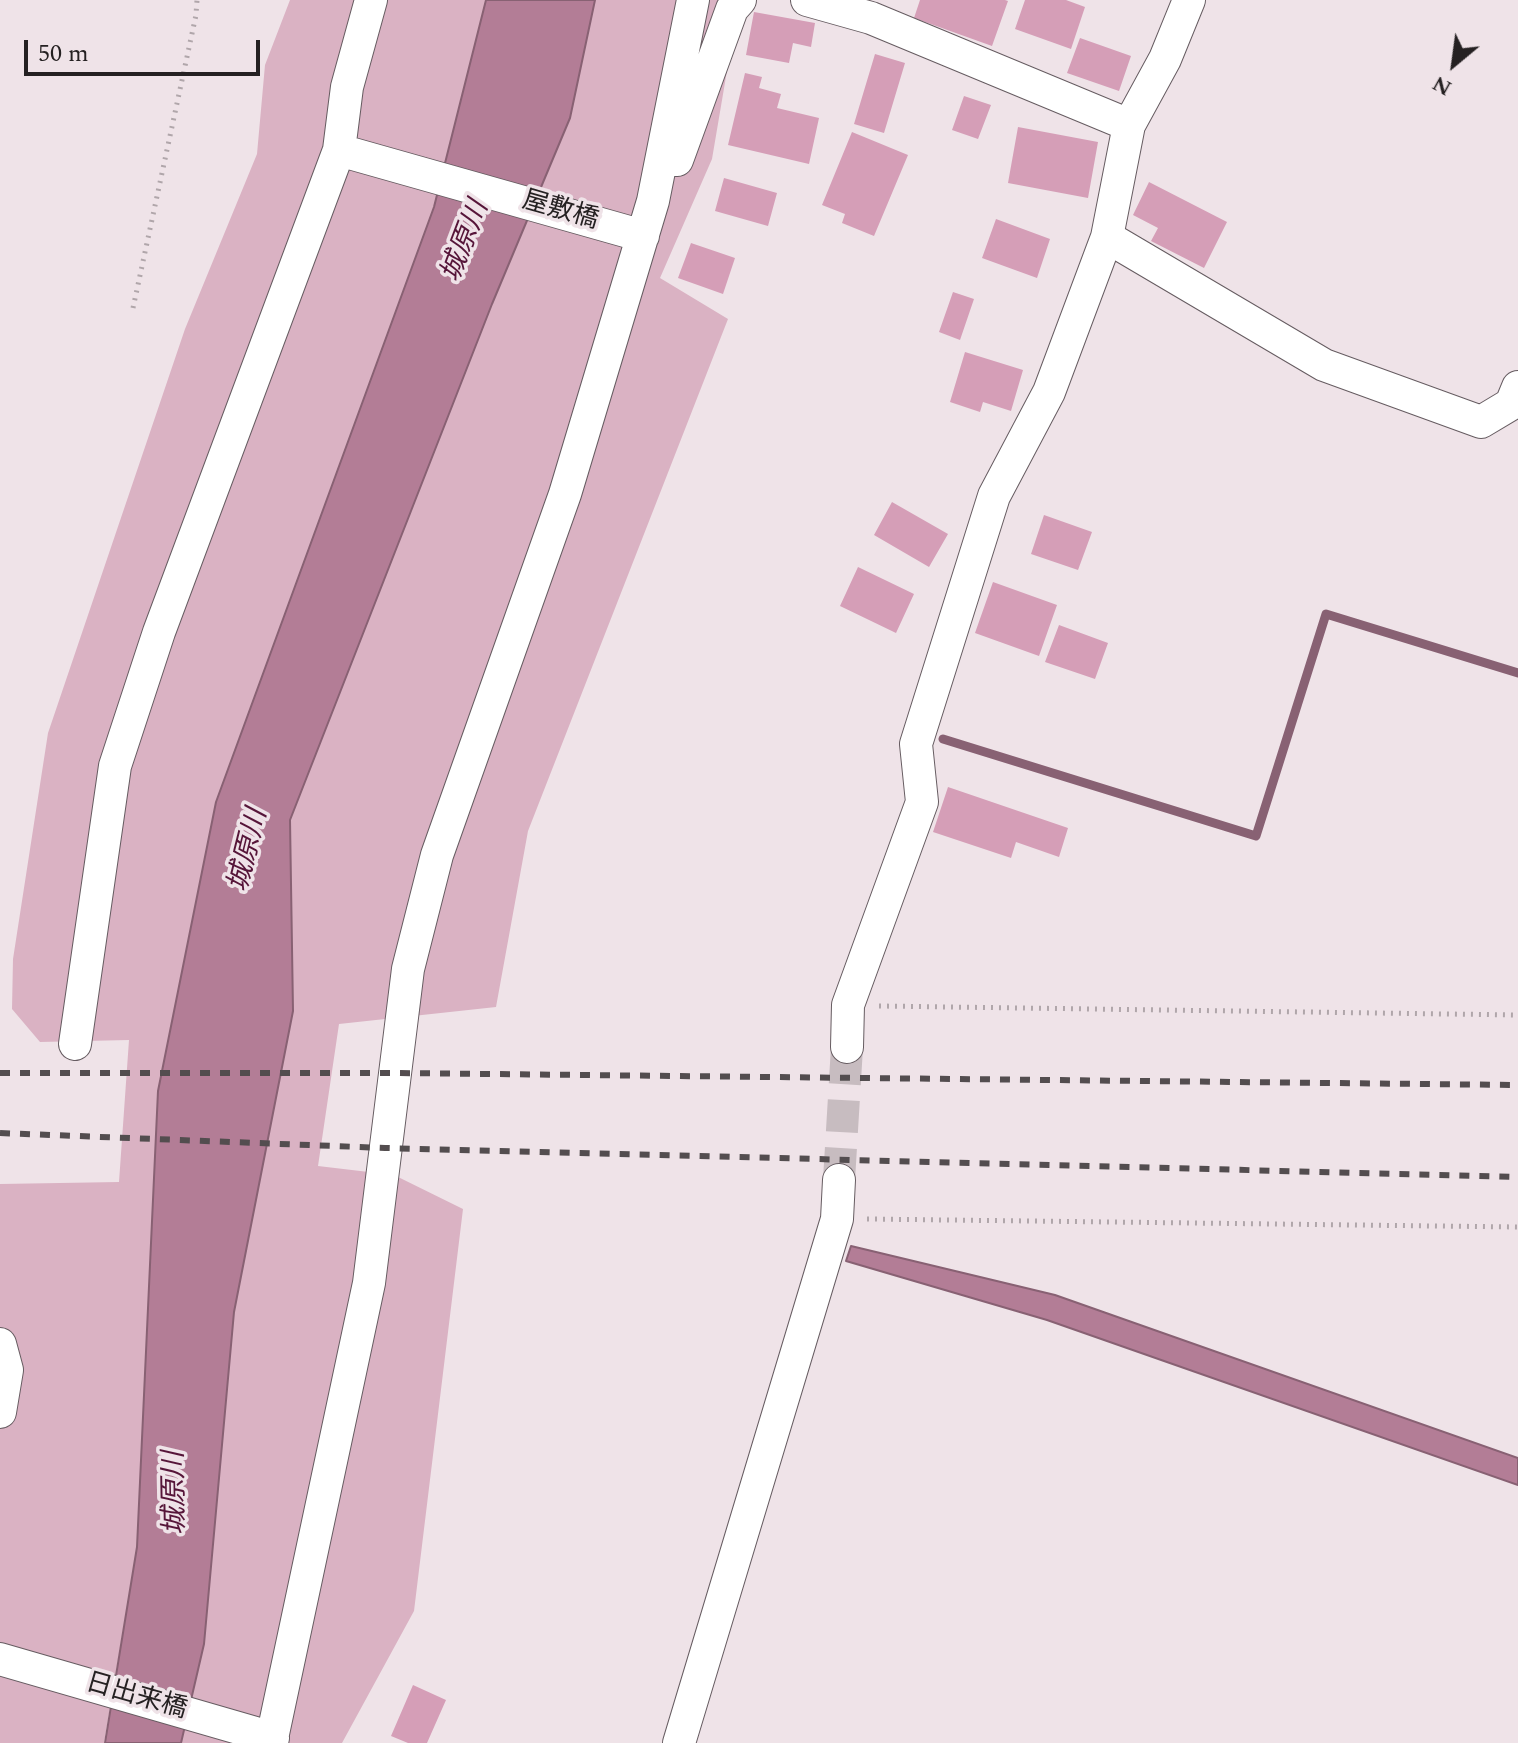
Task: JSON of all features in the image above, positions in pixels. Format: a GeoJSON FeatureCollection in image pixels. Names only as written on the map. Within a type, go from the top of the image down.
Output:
{"type":"FeatureCollection","features":[{"type":"Feature","properties":{"kind":"street"},"geometry":{"type":"LineString","coordinates":[[347,87],[343,51],[354,0]]}},
{"type":"Feature","properties":{"kind":"street"},"geometry":{"type":"LineString","coordinates":[[75,1044],[115,766],[159,632],[339,150],[347,87],[371,0]]}},
{"type":"Feature","properties":{"kind":"street"},"geometry":{"type":"LineString","coordinates":[[273,1741],[369,1283],[408,969],[437,855],[565,494],[643,236],[653,201],[693,0]]}},
{"type":"Feature","properties":{"kind":"street"},"geometry":{"type":"LineString","coordinates":[[653,201],[675,166],[732,9],[740,0]]}},
{"type":"Feature","properties":{"kind":"street"},"geometry":{"type":"LineString","coordinates":[[807,0],[872,9],[1129,125]]}},
{"type":"Feature","properties":{"kind":"street"},"geometry":{"type":"LineString","coordinates":[[847,1047],[848,1005],[922,802],[916,744],[994,496],[1049,392],[1107,237],[1129,125],[1165,59],[1189,0]]}},
{"type":"Feature","properties":{"kind":"street","name":"屋敷橋"},"geometry":{"type":"LineString","coordinates":[[339,150],[643,236]]}},
{"type":"Feature","properties":{"kind":"street"},"geometry":{"type":"LineString","coordinates":[[1107,237],[1324,365],[1381,386],[1481,422],[1511,404],[1518,387]]}},
{"type":"Feature","properties":{"kind":"street"},"geometry":{"type":"LineString","coordinates":[[683,1742],[837,1219],[839,1180]]}},
{"type":"Feature","properties":{"kind":"street"},"geometry":{"type":"LineString","coordinates":[[0,1344],[7,1370],[0,1412]]}},
{"type":"Feature","properties":{"kind":"street","name":"日出来橋"},"geometry":{"type":"LineString","coordinates":[[0,1659],[273,1741]]}},
{"type":"Feature","properties":{"kind":"path"},"geometry":{"type":"LineString","coordinates":[[133,308],[197,0]]}},
{"type":"Feature","properties":{"kind":"path"},"geometry":{"type":"LineString","coordinates":[[848,1005],[1518,1015]]}},
{"type":"Feature","properties":{"kind":"path"},"geometry":{"type":"LineString","coordinates":[[837,1219],[1518,1227]]}},
{"type":"Feature","properties":{"kind":"shaded area"},"geometry":{"type":"Polygon","coordinates":[[[290,0],[486,0],[434,207],[216,802],[137,1547],[104,1743],[0,1743],[0,1184],[119,1182],[129,1040],[40,1042],[12,1009],[13,959],[48,733],[185,329],[257,154],[265,65],[290,0]]]}},
{"type":"Feature","properties":{"kind":"shaded area"},"geometry":{"type":"Polygon","coordinates":[[[595,0],[739,0],[712,159],[660,278],[728,319],[528,831],[496,1007],[339,1024],[318,1166],[394,1175],[463,1209],[414,1611],[342,1743],[181,1743],[204,1644],[234,1312],[293,1011],[290,820],[492,304],[570,119],[595,0]]]}},
{"type":"Feature","properties":{"kind":"water","name":"城原川"},"geometry":{"type":"Polygon","coordinates":[[[486,0],[595,0],[570,118],[492,304],[290,820],[293,1011],[234,1312],[204,1644],[181,1743],[105,1743],[137,1547],[158,1091],[216,802],[434,207],[486,0]]]}},
{"type":"Feature","properties":{"kind":"water"},"geometry":{"type":"Polygon","coordinates":[[[851,1246],[1055,1295],[1518,1458],[1518,1485],[1047,1320],[846,1261],[851,1246]]]}},
{"type":"Feature","properties":{"kind":"building"},"geometry":{"type":"Polygon","coordinates":[[[920,0],[1008,1],[992,46],[914,18],[920,0]]]}},
{"type":"Feature","properties":{"kind":"building"},"geometry":{"type":"Polygon","coordinates":[[[1025,0],[1066,0],[1085,7],[1071,49],[1015,29],[1025,0]]]}},
{"type":"Feature","properties":{"kind":"building"},"geometry":{"type":"Polygon","coordinates":[[[754,12],[815,23],[811,47],[793,43],[789,63],[746,55],[754,12]]]}},
{"type":"Feature","properties":{"kind":"building"},"geometry":{"type":"Polygon","coordinates":[[[1080,38],[1131,56],[1119,91],[1067,73],[1080,38]]]}},
{"type":"Feature","properties":{"kind":"building"},"geometry":{"type":"Polygon","coordinates":[[[875,54],[905,63],[884,133],[854,124],[875,54]]]}},
{"type":"Feature","properties":{"kind":"building"},"geometry":{"type":"Polygon","coordinates":[[[745,73],[762,77],[759,88],[781,94],[777,108],[819,118],[809,164],[728,145],[745,73]]]}},
{"type":"Feature","properties":{"kind":"building"},"geometry":{"type":"Polygon","coordinates":[[[964,96],[991,105],[978,139],[952,130],[964,96]]]}},
{"type":"Feature","properties":{"kind":"building"},"geometry":{"type":"Polygon","coordinates":[[[1018,127],[1098,142],[1088,198],[1008,183],[1018,127]]]}},
{"type":"Feature","properties":{"kind":"building"},"geometry":{"type":"Polygon","coordinates":[[[852,132],[908,155],[874,236],[842,223],[845,214],[822,205],[852,132]]]}},
{"type":"Feature","properties":{"kind":"building"},"geometry":{"type":"Polygon","coordinates":[[[724,178],[777,193],[768,226],[715,211],[724,178]]]}},
{"type":"Feature","properties":{"kind":"building"},"geometry":{"type":"Polygon","coordinates":[[[1149,182],[1227,222],[1204,268],[1151,241],[1158,228],[1133,215],[1149,182]]]}},
{"type":"Feature","properties":{"kind":"building"},"geometry":{"type":"Polygon","coordinates":[[[996,219],[1050,239],[1037,278],[982,258],[996,219]]]}},
{"type":"Feature","properties":{"kind":"building"},"geometry":{"type":"Polygon","coordinates":[[[691,243],[735,258],[723,294],[678,278],[691,243]]]}},
{"type":"Feature","properties":{"kind":"building"},"geometry":{"type":"Polygon","coordinates":[[[953,292],[974,299],[960,340],[939,332],[953,292]]]}},
{"type":"Feature","properties":{"kind":"building"},"geometry":{"type":"Polygon","coordinates":[[[965,352],[1023,370],[1011,411],[983,402],[980,412],[950,402],[965,352]]]}},
{"type":"Feature","properties":{"kind":"building"},"geometry":{"type":"Polygon","coordinates":[[[892,502],[948,534],[929,567],[874,535],[892,502]]]}},
{"type":"Feature","properties":{"kind":"building"},"geometry":{"type":"Polygon","coordinates":[[[1044,515],[1092,532],[1078,570],[1031,554],[1044,515]]]}},
{"type":"Feature","properties":{"kind":"building"},"geometry":{"type":"Polygon","coordinates":[[[858,567],[914,594],[896,633],[840,606],[858,567]]]}},
{"type":"Feature","properties":{"kind":"building"},"geometry":{"type":"Polygon","coordinates":[[[993,582],[1057,605],[1039,656],[975,633],[993,582]]]}},
{"type":"Feature","properties":{"kind":"building"},"geometry":{"type":"Polygon","coordinates":[[[1059,625],[1108,643],[1095,679],[1045,662],[1059,625]]]}},
{"type":"Feature","properties":{"kind":"building"},"geometry":{"type":"Polygon","coordinates":[[[948,787],[1068,828],[1059,857],[1016,842],[1011,858],[933,832],[948,787]]]}},
{"type":"Feature","properties":{"kind":"building"},"geometry":{"type":"Polygon","coordinates":[[[413,1685],[446,1700],[427,1743],[408,1743],[391,1736],[413,1685]]]}},
{"type":"Feature","properties":{"kind":"waterway"},"geometry":{"type":"LineString","coordinates":[[943,739],[1256,836],[1326,614],[1518,673]]}},
{"type":"Feature","properties":{"kind":"tunnel"},"geometry":{"type":"LineString","coordinates":[[839,1180],[847,1047]]}},
{"type":"Feature","properties":{"kind":"railway"},"geometry":{"type":"LineString","coordinates":[[0,1073],[395,1073],[1518,1085]]}},
{"type":"Feature","properties":{"kind":"railway"},"geometry":{"type":"LineString","coordinates":[[0,1133],[385,1148],[1518,1177]]}}]}
